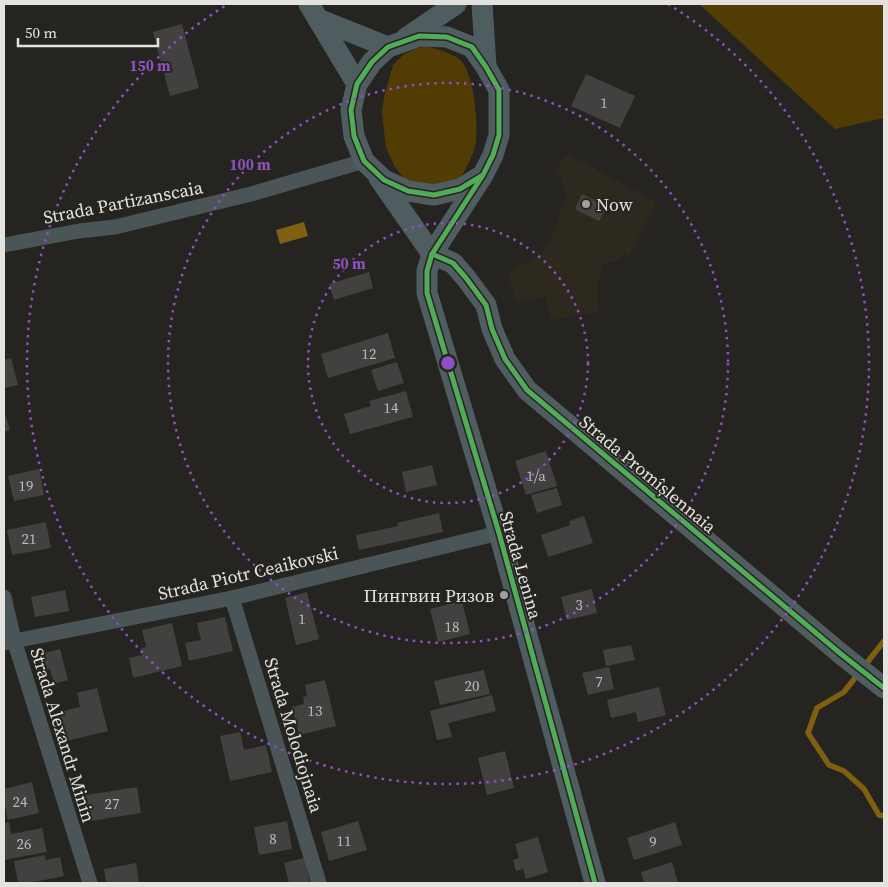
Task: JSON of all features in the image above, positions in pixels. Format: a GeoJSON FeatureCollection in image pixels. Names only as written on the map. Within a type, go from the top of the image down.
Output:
{"type":"FeatureCollection","features":[{"type":"Feature","properties":{"kind":"street"},"geometry":{"type":"LineString","coordinates":[[313,12],[394,45],[419,36],[447,37],[472,47],[499,90],[499,135],[492,155],[483,175],[432,254],[369,166],[354,136],[351,110],[357,84],[372,62],[394,45],[456,4]]}},
{"type":"Feature","properties":{"kind":"street"},"geometry":{"type":"LineString","coordinates":[[482,4],[486,67]]}},
{"type":"Feature","properties":{"kind":"street"},"geometry":{"type":"LineString","coordinates":[[313,12],[357,84]]}},
{"type":"Feature","properties":{"kind":"street"},"geometry":{"type":"LineString","coordinates":[[369,166],[384,180],[408,191],[434,194],[460,189],[483,175]]}},
{"type":"Feature","properties":{"kind":"street","name":"Strada Partizanscaia"},"geometry":{"type":"LineString","coordinates":[[4,245],[125,224],[369,166]]}},
{"type":"Feature","properties":{"kind":"street","name":"Strada Lenina"},"geometry":{"type":"LineString","coordinates":[[432,254],[427,271],[427,294],[499,533],[595,883]]}},
{"type":"Feature","properties":{"kind":"street","name":"Strada Promîșlennaia"},"geometry":{"type":"LineString","coordinates":[[432,254],[453,263],[486,305],[492,329],[505,359],[527,390],[884,688]]}},
{"type":"Feature","properties":{"kind":"street","name":"Strada Piotr Ceaikovski"},"geometry":{"type":"LineString","coordinates":[[9,641],[232,598],[499,533]]}},
{"type":"Feature","properties":{"kind":"street","name":"Strada Alexandr Minin"},"geometry":{"type":"LineString","coordinates":[[4,597],[9,641],[90,883]]}},
{"type":"Feature","properties":{"kind":"street","name":"Strada Molodiojnaia"},"geometry":{"type":"LineString","coordinates":[[232,598],[320,883]]}},
{"type":"Feature","properties":{"kind":"shaded area"},"geometry":{"type":"Polygon","coordinates":[[[699,4],[884,4],[884,118],[835,129],[699,4]]]}},
{"type":"Feature","properties":{"kind":"shaded area"},"geometry":{"type":"Polygon","coordinates":[[[427,46],[451,54],[462,62],[470,78],[476,111],[475,148],[464,172],[449,184],[419,185],[404,178],[395,167],[386,148],[382,112],[393,65],[404,54],[427,46]]]}},
{"type":"Feature","properties":{"kind":"shaded area"},"geometry":{"type":"Polygon","coordinates":[[[568,154],[656,202],[629,256],[621,254],[619,260],[603,264],[597,288],[599,312],[551,320],[546,297],[516,302],[508,273],[542,253],[552,237],[566,195],[561,179],[555,170],[568,154]]]}},
{"type":"Feature","properties":{"kind":"shaded area"},"geometry":{"type":"Polygon","coordinates":[[[304,222],[308,236],[280,244],[276,230],[304,222]]]}},
{"type":"Feature","properties":{"kind":"building"},"geometry":{"type":"Polygon","coordinates":[[[182,24],[199,88],[170,96],[153,32],[182,24]]]}},
{"type":"Feature","properties":{"kind":"building"},"geometry":{"type":"Polygon","coordinates":[[[586,74],[635,96],[620,128],[571,106],[586,74]]]}},
{"type":"Feature","properties":{"kind":"building"},"geometry":{"type":"Polygon","coordinates":[[[582,194],[607,206],[599,221],[575,209],[582,194]]]}},
{"type":"Feature","properties":{"kind":"building"},"geometry":{"type":"Polygon","coordinates":[[[369,272],[373,288],[334,300],[329,284],[369,272]]]}},
{"type":"Feature","properties":{"kind":"building"},"geometry":{"type":"Polygon","coordinates":[[[388,333],[395,358],[328,378],[321,354],[388,333]]]}},
{"type":"Feature","properties":{"kind":"building"},"geometry":{"type":"Polygon","coordinates":[[[11,358],[18,385],[4,388],[4,360],[11,358]]]}},
{"type":"Feature","properties":{"kind":"building"},"geometry":{"type":"Polygon","coordinates":[[[397,362],[404,383],[378,391],[371,370],[397,362]]]}},
{"type":"Feature","properties":{"kind":"building"},"geometry":{"type":"Polygon","coordinates":[[[406,391],[413,417],[350,434],[344,414],[371,406],[369,401],[406,391]]]}},
{"type":"Feature","properties":{"kind":"building"},"geometry":{"type":"Polygon","coordinates":[[[4,411],[10,430],[4,432],[4,411]]]}},
{"type":"Feature","properties":{"kind":"building"},"geometry":{"type":"Polygon","coordinates":[[[546,451],[557,486],[526,495],[515,461],[546,451]]]}},
{"type":"Feature","properties":{"kind":"building"},"geometry":{"type":"Polygon","coordinates":[[[432,465],[437,485],[406,492],[402,472],[432,465]]]}},
{"type":"Feature","properties":{"kind":"building"},"geometry":{"type":"Polygon","coordinates":[[[39,469],[44,495],[14,501],[8,476],[39,469]]]}},
{"type":"Feature","properties":{"kind":"building"},"geometry":{"type":"Polygon","coordinates":[[[557,488],[562,505],[537,513],[531,495],[557,488]]]}},
{"type":"Feature","properties":{"kind":"building"},"geometry":{"type":"Polygon","coordinates":[[[439,513],[443,532],[359,550],[356,535],[398,526],[397,523],[439,513]]]}},
{"type":"Feature","properties":{"kind":"building"},"geometry":{"type":"Polygon","coordinates":[[[584,516],[593,543],[548,557],[541,535],[570,525],[569,521],[584,516]]]}},
{"type":"Feature","properties":{"kind":"building"},"geometry":{"type":"Polygon","coordinates":[[[46,522],[51,548],[12,555],[7,530],[46,522]]]}},
{"type":"Feature","properties":{"kind":"building"},"geometry":{"type":"Polygon","coordinates":[[[592,589],[597,613],[567,620],[561,597],[592,589]]]}},
{"type":"Feature","properties":{"kind":"building"},"geometry":{"type":"Polygon","coordinates":[[[65,590],[69,611],[35,617],[31,597],[65,590]]]}},
{"type":"Feature","properties":{"kind":"building"},"geometry":{"type":"Polygon","coordinates":[[[307,592],[319,639],[296,645],[285,598],[307,592]]]}},
{"type":"Feature","properties":{"kind":"building"},"geometry":{"type":"Polygon","coordinates":[[[462,601],[470,634],[438,642],[430,609],[462,601]]]}},
{"type":"Feature","properties":{"kind":"building"},"geometry":{"type":"Polygon","coordinates":[[[225,617],[233,651],[189,661],[185,643],[201,640],[197,623],[225,617]]]}},
{"type":"Feature","properties":{"kind":"building"},"geometry":{"type":"Polygon","coordinates":[[[172,623],[182,666],[133,678],[129,658],[142,655],[141,648],[146,647],[142,630],[172,623]]]}},
{"type":"Feature","properties":{"kind":"building"},"geometry":{"type":"Polygon","coordinates":[[[631,645],[635,660],[606,666],[603,650],[631,645]]]}},
{"type":"Feature","properties":{"kind":"building"},"geometry":{"type":"Polygon","coordinates":[[[60,649],[68,680],[54,684],[50,669],[41,672],[37,655],[60,649]]]}},
{"type":"Feature","properties":{"kind":"building"},"geometry":{"type":"Polygon","coordinates":[[[609,667],[614,689],[588,695],[582,673],[609,667]]]}},
{"type":"Feature","properties":{"kind":"building"},"geometry":{"type":"Polygon","coordinates":[[[484,670],[490,694],[440,705],[434,681],[484,670]]]}},
{"type":"Feature","properties":{"kind":"building"},"geometry":{"type":"Polygon","coordinates":[[[325,680],[336,726],[299,735],[292,707],[304,704],[303,697],[307,696],[305,685],[325,680]]]}},
{"type":"Feature","properties":{"kind":"building"},"geometry":{"type":"Polygon","coordinates":[[[659,687],[666,715],[638,722],[636,712],[611,718],[607,700],[659,687]]]}},
{"type":"Feature","properties":{"kind":"building"},"geometry":{"type":"Polygon","coordinates":[[[97,688],[108,731],[67,741],[60,712],[80,707],[77,693],[97,688]]]}},
{"type":"Feature","properties":{"kind":"building"},"geometry":{"type":"Polygon","coordinates":[[[492,695],[496,711],[448,723],[452,737],[437,740],[430,711],[492,695]]]}},
{"type":"Feature","properties":{"kind":"building"},"geometry":{"type":"Polygon","coordinates":[[[240,732],[244,750],[266,745],[272,772],[230,781],[220,736],[240,732]]]}},
{"type":"Feature","properties":{"kind":"building"},"geometry":{"type":"Polygon","coordinates":[[[505,751],[514,788],[487,795],[478,758],[505,751]]]}},
{"type":"Feature","properties":{"kind":"building"},"geometry":{"type":"Polygon","coordinates":[[[32,782],[39,813],[8,820],[4,801],[4,789],[32,782]]]}},
{"type":"Feature","properties":{"kind":"building"},"geometry":{"type":"Polygon","coordinates":[[[137,787],[141,813],[84,822],[80,796],[137,787]]]}},
{"type":"Feature","properties":{"kind":"building"},"geometry":{"type":"Polygon","coordinates":[[[287,821],[292,849],[259,855],[254,827],[287,821]]]}},
{"type":"Feature","properties":{"kind":"building"},"geometry":{"type":"Polygon","coordinates":[[[358,821],[367,850],[329,861],[321,832],[358,821]]]}},
{"type":"Feature","properties":{"kind":"building"},"geometry":{"type":"Polygon","coordinates":[[[9,822],[11,834],[42,828],[47,852],[4,860],[4,823],[9,822]]]}},
{"type":"Feature","properties":{"kind":"building"},"geometry":{"type":"Polygon","coordinates":[[[675,822],[682,845],[634,860],[627,838],[675,822]]]}},
{"type":"Feature","properties":{"kind":"building"},"geometry":{"type":"Polygon","coordinates":[[[538,837],[548,872],[526,879],[523,869],[516,871],[513,860],[519,858],[515,844],[538,837]]]}},
{"type":"Feature","properties":{"kind":"building"},"geometry":{"type":"Polygon","coordinates":[[[45,855],[46,860],[60,857],[64,876],[29,883],[18,883],[14,861],[45,855]]]}},
{"type":"Feature","properties":{"kind":"building"},"geometry":{"type":"Polygon","coordinates":[[[304,858],[310,883],[289,883],[284,863],[304,858]]]}},
{"type":"Feature","properties":{"kind":"building"},"geometry":{"type":"Polygon","coordinates":[[[672,862],[678,883],[644,883],[641,872],[672,862]]]}},
{"type":"Feature","properties":{"kind":"building"},"geometry":{"type":"Polygon","coordinates":[[[136,863],[139,883],[106,883],[104,869],[136,863]]]}},
{"type":"Feature","properties":{"kind":"waterway"},"geometry":{"type":"LineString","coordinates":[[884,641],[844,692],[817,708],[808,733],[829,765],[844,771],[864,789],[879,815],[884,816]]}},
{"type":"Feature","properties":{"kind":"cycle path"},"geometry":{"type":"LineString","coordinates":[[483,175],[460,189],[434,195],[408,191],[384,180],[364,161],[354,136],[351,110],[357,84],[372,62],[388,47],[419,36],[447,37],[472,47],[499,90],[499,135],[493,155],[483,175],[432,254],[427,271],[427,293],[499,533],[595,883]]}},
{"type":"Feature","properties":{"kind":"cycle path"},"geometry":{"type":"LineString","coordinates":[[432,254],[453,263],[486,305],[492,329],[505,359],[527,390],[884,688]]}},
{"type":"Feature","properties":{"kind":"place","name":"Now"},"geometry":{"type":"Point","coordinates":[586,204]}},
{"type":"Feature","properties":{"kind":"place","name":"Пингвин Ризов"},"geometry":{"type":"Point","coordinates":[504,595]}}]}
